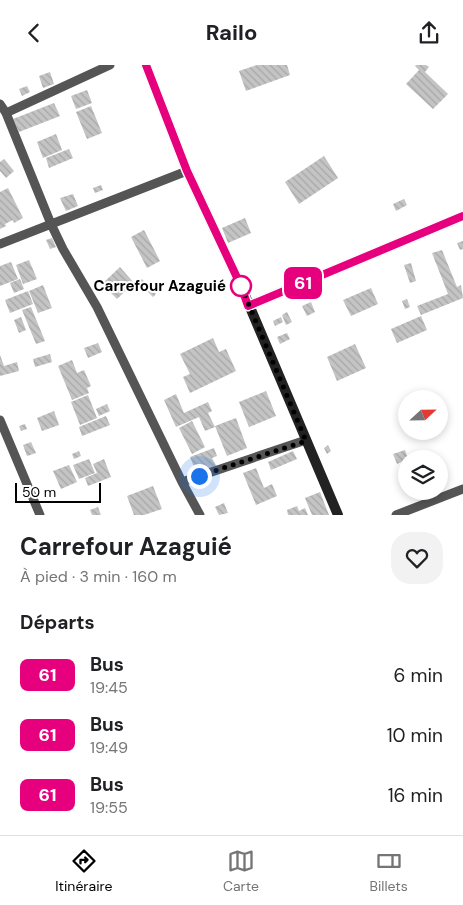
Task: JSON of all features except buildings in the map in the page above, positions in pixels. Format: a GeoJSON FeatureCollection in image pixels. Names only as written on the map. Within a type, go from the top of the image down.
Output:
{"type":"FeatureCollection","features":[{"type":"Feature","properties":{"kind":"street"},"geometry":{"type":"LineString","coordinates":[[6,113],[110,65]]}},
{"type":"Feature","properties":{"kind":"street"},"geometry":{"type":"LineString","coordinates":[[146,65],[187,171],[241,286],[338,515]]}},
{"type":"Feature","properties":{"kind":"street"},"geometry":{"type":"LineString","coordinates":[[0,105],[6,113],[63,249],[96,307],[200,515]]}},
{"type":"Feature","properties":{"kind":"street"},"geometry":{"type":"LineString","coordinates":[[0,244],[187,171]]}},
{"type":"Feature","properties":{"kind":"street"},"geometry":{"type":"LineString","coordinates":[[248,306],[463,216]]}},
{"type":"Feature","properties":{"kind":"street"},"geometry":{"type":"LineString","coordinates":[[0,420],[40,515]]}},
{"type":"Feature","properties":{"kind":"street"},"geometry":{"type":"LineString","coordinates":[[182,482],[306,441]]}},
{"type":"Feature","properties":{"kind":"street"},"geometry":{"type":"LineString","coordinates":[[396,515],[463,489]]}},
{"type":"Feature","properties":{"kind":"bus line","name":"61"},"geometry":{"type":"LineString","coordinates":[[146,65],[187,171],[241,286],[248,306],[463,216]]}},
{"type":"Feature","properties":{"kind":"place","name":"Carrefour Azaguié"},"geometry":{"type":"Point","coordinates":[241,286]}},
{"type":"Feature","properties":{"kind":"route"},"geometry":{"type":"LineString","coordinates":[[199,476],[306,441],[241,286]]}}]}
